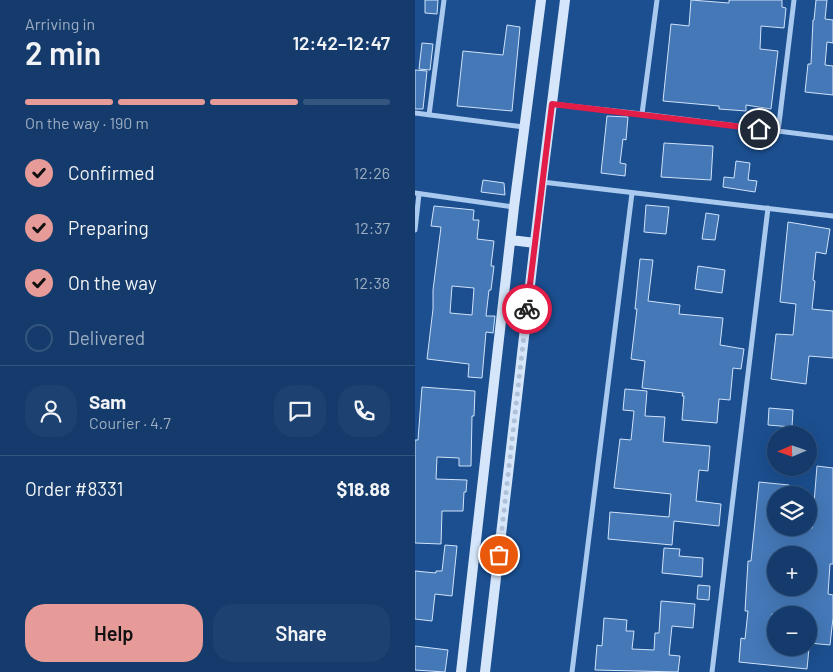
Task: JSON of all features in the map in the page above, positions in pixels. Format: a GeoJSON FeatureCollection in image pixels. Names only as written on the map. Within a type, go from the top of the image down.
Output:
{"type":"FeatureCollection","features":[{"type":"Feature","properties":{"kind":"street"},"geometry":{"type":"LineString","coordinates":[[429,115],[444,0]]}},
{"type":"Feature","properties":{"kind":"street"},"geometry":{"type":"LineString","coordinates":[[461,672],[514,207],[541,0]]}},
{"type":"Feature","properties":{"kind":"street"},"geometry":{"type":"LineString","coordinates":[[485,672],[565,0]]}},
{"type":"Feature","properties":{"kind":"street"},"geometry":{"type":"LineString","coordinates":[[642,114],[657,0]]}},
{"type":"Feature","properties":{"kind":"street"},"geometry":{"type":"LineString","coordinates":[[778,132],[794,0]]}},
{"type":"Feature","properties":{"kind":"street"},"geometry":{"type":"LineString","coordinates":[[552,104],[833,138]]}},
{"type":"Feature","properties":{"kind":"street"},"geometry":{"type":"LineString","coordinates":[[415,113],[524,127]]}},
{"type":"Feature","properties":{"kind":"street"},"geometry":{"type":"LineString","coordinates":[[542,182],[833,216]]}},
{"type":"Feature","properties":{"kind":"street"},"geometry":{"type":"LineString","coordinates":[[572,672],[632,193]]}},
{"type":"Feature","properties":{"kind":"street"},"geometry":{"type":"LineString","coordinates":[[415,230],[417,194],[514,207]]}},
{"type":"Feature","properties":{"kind":"street"},"geometry":{"type":"LineString","coordinates":[[712,672],[768,208]]}},
{"type":"Feature","properties":{"kind":"street"},"geometry":{"type":"LineString","coordinates":[[511,240],[535,243]]}},
{"type":"Feature","properties":{"kind":"building"},"geometry":{"type":"Polygon","coordinates":[[[425,0],[438,0],[437,14],[425,13],[425,0]]]}},
{"type":"Feature","properties":{"kind":"building"},"geometry":{"type":"Polygon","coordinates":[[[691,0],[729,3],[729,0],[782,0],[782,7],[786,8],[784,28],[761,26],[760,49],[778,51],[771,109],[746,105],[746,111],[719,109],[719,106],[663,101],[671,24],[689,26],[691,0]]]}},
{"type":"Feature","properties":{"kind":"building"},"geometry":{"type":"Polygon","coordinates":[[[816,0],[827,0],[825,19],[833,20],[833,43],[827,42],[825,65],[833,66],[833,95],[805,92],[808,64],[811,64],[816,0]]]}},
{"type":"Feature","properties":{"kind":"building"},"geometry":{"type":"Polygon","coordinates":[[[507,25],[520,27],[512,111],[457,106],[463,51],[503,55],[507,25]]]}},
{"type":"Feature","properties":{"kind":"building"},"geometry":{"type":"Polygon","coordinates":[[[422,43],[433,44],[430,70],[419,69],[422,43]]]}},
{"type":"Feature","properties":{"kind":"building"},"geometry":{"type":"Polygon","coordinates":[[[415,70],[427,71],[423,109],[415,109],[415,70]]]}},
{"type":"Feature","properties":{"kind":"building"},"geometry":{"type":"Polygon","coordinates":[[[607,116],[628,117],[626,140],[623,139],[620,163],[626,164],[625,176],[601,173],[607,116]]]}},
{"type":"Feature","properties":{"kind":"building"},"geometry":{"type":"Polygon","coordinates":[[[664,143],[713,146],[711,180],[661,177],[664,143]]]}},
{"type":"Feature","properties":{"kind":"building"},"geometry":{"type":"Polygon","coordinates":[[[736,161],[750,163],[748,180],[757,181],[755,192],[723,187],[724,177],[734,178],[736,161]]]}},
{"type":"Feature","properties":{"kind":"building"},"geometry":{"type":"Polygon","coordinates":[[[483,180],[504,183],[505,195],[481,192],[483,180]]]}},
{"type":"Feature","properties":{"kind":"building"},"geometry":{"type":"Polygon","coordinates":[[[646,205],[669,207],[666,234],[644,232],[646,205]]]}},
{"type":"Feature","properties":{"kind":"building"},"geometry":{"type":"Polygon","coordinates":[[[434,206],[474,210],[473,220],[479,220],[477,239],[494,241],[491,266],[494,266],[486,316],[495,316],[493,333],[486,332],[482,378],[468,377],[469,364],[427,359],[441,227],[431,226],[434,206]],[[452,286],[450,313],[472,315],[474,288],[452,286]]]}},
{"type":"Feature","properties":{"kind":"building"},"geometry":{"type":"Polygon","coordinates":[[[706,213],[719,215],[715,240],[702,239],[706,213]]]}},
{"type":"Feature","properties":{"kind":"building"},"geometry":{"type":"Polygon","coordinates":[[[788,222],[830,229],[826,254],[816,252],[812,309],[833,311],[833,358],[809,356],[806,384],[771,379],[776,334],[793,335],[796,304],[780,302],[788,222]]]}},
{"type":"Feature","properties":{"kind":"building"},"geometry":{"type":"Polygon","coordinates":[[[640,259],[653,260],[648,301],[680,305],[679,314],[723,318],[720,345],[744,349],[741,369],[733,368],[730,400],[719,399],[717,423],[682,420],[683,393],[642,388],[645,361],[631,359],[640,259]]]}},
{"type":"Feature","properties":{"kind":"building"},"geometry":{"type":"Polygon","coordinates":[[[698,266],[725,270],[722,293],[695,289],[698,266]]]}},
{"type":"Feature","properties":{"kind":"building"},"geometry":{"type":"Polygon","coordinates":[[[422,387],[475,391],[474,416],[472,416],[471,466],[459,466],[459,458],[437,457],[436,479],[467,480],[463,511],[442,511],[441,544],[415,543],[415,440],[418,440],[422,387]]]}},
{"type":"Feature","properties":{"kind":"building"},"geometry":{"type":"Polygon","coordinates":[[[625,389],[647,391],[645,416],[665,417],[663,442],[710,446],[708,471],[699,470],[696,501],[721,504],[719,526],[674,521],[672,545],[608,539],[610,512],[669,517],[671,494],[614,488],[620,439],[631,440],[634,411],[623,410],[625,389]]]}},
{"type":"Feature","properties":{"kind":"building"},"geometry":{"type":"Polygon","coordinates":[[[769,408],[793,410],[792,426],[768,425],[769,408]]]}},
{"type":"Feature","properties":{"kind":"building"},"geometry":{"type":"Polygon","coordinates":[[[817,466],[833,468],[833,564],[830,564],[828,594],[833,595],[830,645],[817,644],[817,606],[767,606],[767,656],[808,656],[807,669],[739,662],[741,638],[745,639],[748,611],[745,611],[748,561],[751,561],[759,482],[789,485],[767,486],[767,536],[817,536],[817,486],[815,486],[817,466]]]}},
{"type":"Feature","properties":{"kind":"building"},"geometry":{"type":"Polygon","coordinates":[[[445,545],[457,546],[452,596],[435,594],[432,621],[415,619],[415,571],[436,573],[436,571],[442,571],[445,545]]]}},
{"type":"Feature","properties":{"kind":"building"},"geometry":{"type":"Polygon","coordinates":[[[664,548],[680,549],[679,556],[703,558],[702,577],[662,573],[664,548]]]}},
{"type":"Feature","properties":{"kind":"building"},"geometry":{"type":"Polygon","coordinates":[[[698,585],[710,586],[709,600],[697,599],[698,585]]]}},
{"type":"Feature","properties":{"kind":"building"},"geometry":{"type":"Polygon","coordinates":[[[661,601],[695,604],[693,628],[672,626],[669,655],[680,656],[678,672],[595,670],[597,645],[602,646],[604,618],[627,620],[626,631],[634,631],[632,649],[654,650],[655,633],[659,633],[661,601]]]}},
{"type":"Feature","properties":{"kind":"building"},"geometry":{"type":"Polygon","coordinates":[[[415,646],[448,650],[445,672],[415,670],[415,646]]]}},
{"type":"Feature","properties":{"kind":"way so far"},"geometry":{"type":"LineString","coordinates":[[499,555],[527,309]]}},
{"type":"Feature","properties":{"kind":"route"},"geometry":{"type":"LineString","coordinates":[[527,309],[552,104],[759,129]]}}]}
